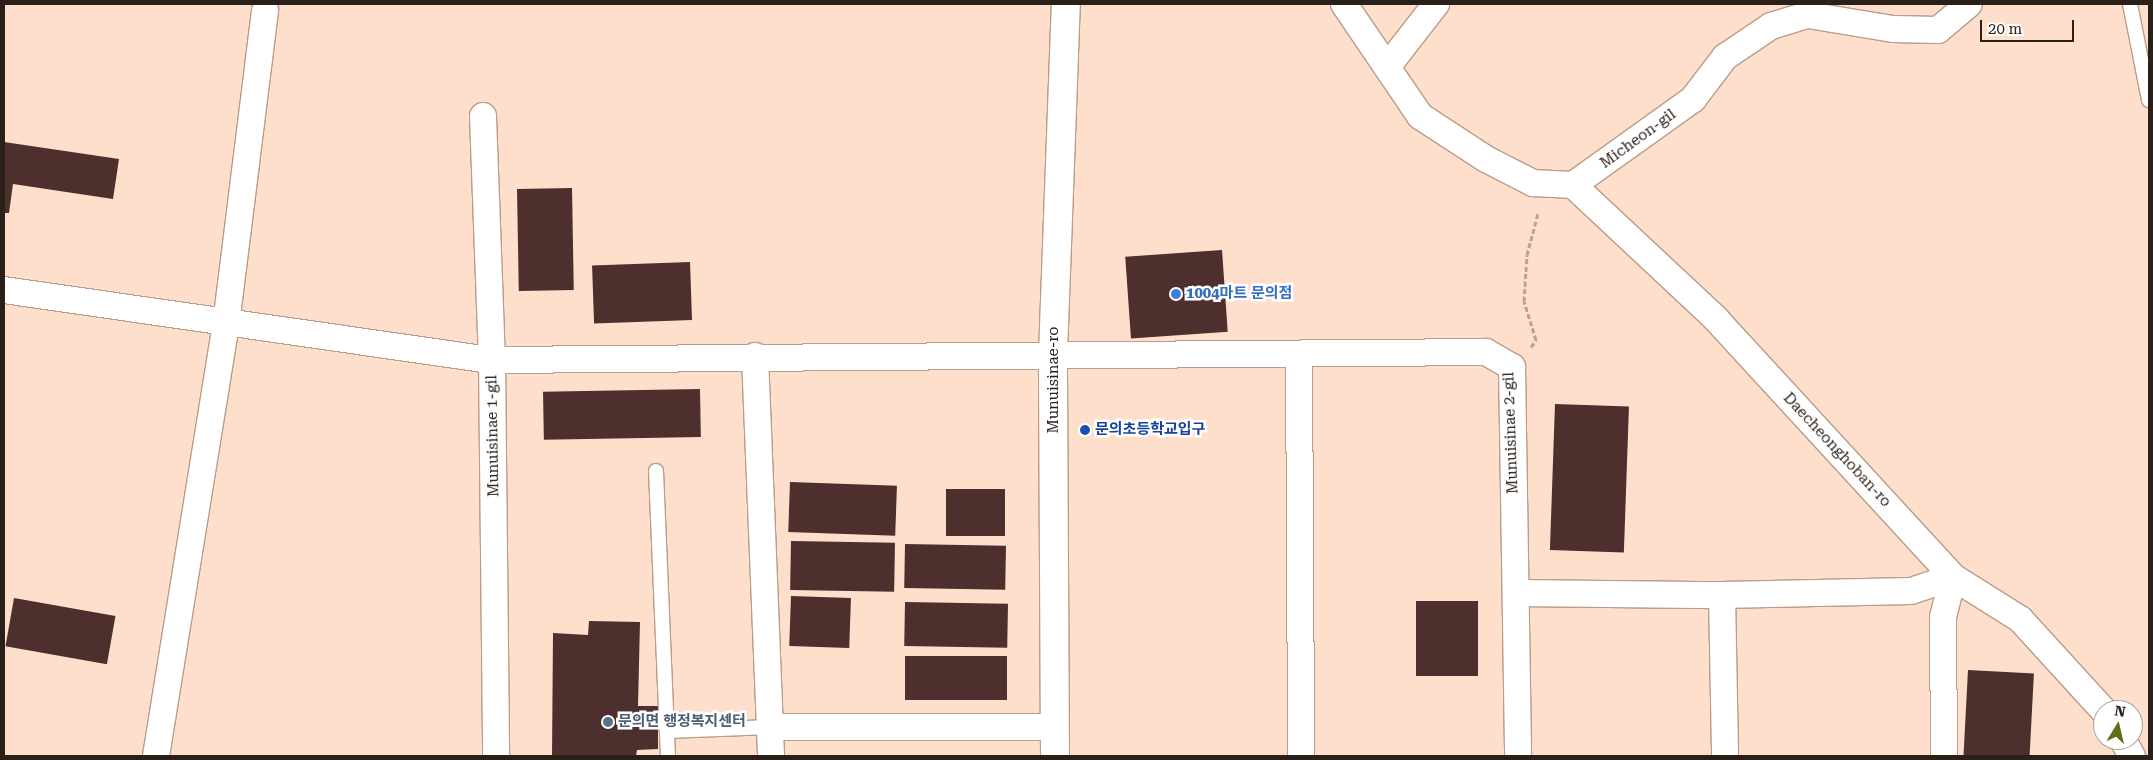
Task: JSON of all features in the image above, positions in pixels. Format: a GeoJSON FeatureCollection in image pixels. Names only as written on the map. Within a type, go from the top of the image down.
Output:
{"type":"FeatureCollection","features":[{"type":"Feature","properties":{"kind":"street","name":"Munuisinae-ro"},"geometry":{"type":"LineString","coordinates":[[1056,756],[1053,354],[1066,4]]}},
{"type":"Feature","properties":{"kind":"street"},"geometry":{"type":"LineString","coordinates":[[1344,4],[1420,116],[1486,159],[1533,183],[1573,185]]}},
{"type":"Feature","properties":{"kind":"street"},"geometry":{"type":"LineString","coordinates":[[1387,67],[1436,4]]}},
{"type":"Feature","properties":{"kind":"street","name":"Micheon-gil"},"geometry":{"type":"LineString","coordinates":[[1573,185],[1693,99],[1725,57],[1771,26],[1808,15],[1893,29],[1938,30],[1969,4]]}},
{"type":"Feature","properties":{"kind":"street"},"geometry":{"type":"LineString","coordinates":[[156,756],[226,324],[265,10]]}},
{"type":"Feature","properties":{"kind":"street","name":"Munuisinae 1-gil"},"geometry":{"type":"LineString","coordinates":[[482,116],[492,360],[496,756]]}},
{"type":"Feature","properties":{"kind":"street","name":"Daecheonghoban-ro"},"geometry":{"type":"LineString","coordinates":[[1573,185],[1716,319],[1953,577],[2020,620],[2094,700]]}},
{"type":"Feature","properties":{"kind":"street","name":"Munuisinae 2-gil"},"geometry":{"type":"LineString","coordinates":[[4,290],[226,324],[492,360],[755,356],[1486,352],[1512,367],[1518,756]]}},
{"type":"Feature","properties":{"kind":"street"},"geometry":{"type":"LineString","coordinates":[[1299,354],[1301,756]]}},
{"type":"Feature","properties":{"kind":"street"},"geometry":{"type":"LineString","coordinates":[[755,356],[771,756]]}},
{"type":"Feature","properties":{"kind":"street"},"geometry":{"type":"LineString","coordinates":[[1516,593],[1722,595],[1911,591],[1953,577]]}},
{"type":"Feature","properties":{"kind":"street"},"geometry":{"type":"LineString","coordinates":[[1944,756],[1943,617],[1953,577]]}},
{"type":"Feature","properties":{"kind":"street"},"geometry":{"type":"LineString","coordinates":[[1722,595],[1725,756]]}},
{"type":"Feature","properties":{"kind":"street"},"geometry":{"type":"LineString","coordinates":[[771,727],[1055,727]]}},
{"type":"Feature","properties":{"kind":"lane"},"geometry":{"type":"LineString","coordinates":[[2130,4],[2149,100]]}},
{"type":"Feature","properties":{"kind":"lane"},"geometry":{"type":"LineString","coordinates":[[656,471],[668,756]]}},
{"type":"Feature","properties":{"kind":"lane"},"geometry":{"type":"LineString","coordinates":[[668,732],[771,727]]}},
{"type":"Feature","properties":{"kind":"path"},"geometry":{"type":"LineString","coordinates":[[1536,340],[1524,301],[1527,255],[1538,217]]}},
{"type":"Feature","properties":{"kind":"building"},"geometry":{"type":"Polygon","coordinates":[[[4,142],[119,159],[113,199],[13,184],[9,213],[4,213],[4,142]]]}},
{"type":"Feature","properties":{"kind":"building"},"geometry":{"type":"Polygon","coordinates":[[[572,188],[574,290],[519,291],[517,189],[572,188]]]}},
{"type":"Feature","properties":{"kind":"building","name":"1004마트 문의점"},"geometry":{"type":"Polygon","coordinates":[[[1222,250],[1228,332],[1131,339],[1125,257],[1222,250]]]}},
{"type":"Feature","properties":{"kind":"building"},"geometry":{"type":"Polygon","coordinates":[[[690,262],[692,320],[594,323],[592,265],[690,262]]]}},
{"type":"Feature","properties":{"kind":"building"},"geometry":{"type":"Polygon","coordinates":[[[700,389],[701,437],[544,440],[543,392],[700,389]]]}},
{"type":"Feature","properties":{"kind":"building"},"geometry":{"type":"Polygon","coordinates":[[[1555,404],[1629,407],[1624,552],[1550,550],[1555,404]]]}},
{"type":"Feature","properties":{"kind":"building"},"geometry":{"type":"Polygon","coordinates":[[[790,482],[897,486],[895,536],[788,532],[790,482]]]}},
{"type":"Feature","properties":{"kind":"building"},"geometry":{"type":"Polygon","coordinates":[[[946,489],[1005,489],[1005,536],[946,536],[946,489]]]}},
{"type":"Feature","properties":{"kind":"building"},"geometry":{"type":"Polygon","coordinates":[[[791,541],[895,543],[894,592],[790,590],[791,541]]]}},
{"type":"Feature","properties":{"kind":"building"},"geometry":{"type":"Polygon","coordinates":[[[905,544],[1006,546],[1005,590],[904,588],[905,544]]]}},
{"type":"Feature","properties":{"kind":"building"},"geometry":{"type":"Polygon","coordinates":[[[791,596],[851,598],[849,648],[789,646],[791,596]]]}},
{"type":"Feature","properties":{"kind":"building"},"geometry":{"type":"Polygon","coordinates":[[[14,598],[115,616],[107,664],[5,646],[14,598]]]}},
{"type":"Feature","properties":{"kind":"building"},"geometry":{"type":"Polygon","coordinates":[[[1416,601],[1478,601],[1478,676],[1416,676],[1416,601]]]}},
{"type":"Feature","properties":{"kind":"building"},"geometry":{"type":"Polygon","coordinates":[[[905,602],[1008,604],[1007,648],[904,646],[905,602]]]}},
{"type":"Feature","properties":{"kind":"building"},"geometry":{"type":"Polygon","coordinates":[[[589,621],[640,622],[638,706],[658,706],[658,749],[637,750],[636,756],[552,756],[553,633],[588,635],[589,621]]]}},
{"type":"Feature","properties":{"kind":"building"},"geometry":{"type":"Polygon","coordinates":[[[905,656],[1007,656],[1007,700],[905,700],[905,656]]]}},
{"type":"Feature","properties":{"kind":"building"},"geometry":{"type":"Polygon","coordinates":[[[1968,670],[2034,673],[2030,756],[1963,756],[1968,670]]]}},
{"type":"Feature","properties":{"kind":"place","name":"1004마트 문의점"},"geometry":{"type":"Point","coordinates":[1176,294]}},
{"type":"Feature","properties":{"kind":"place","name":"문의초등학교입구"},"geometry":{"type":"Point","coordinates":[1085,430]}},
{"type":"Feature","properties":{"kind":"place","name":"문의면 행정복지센터"},"geometry":{"type":"Point","coordinates":[608,722]}}]}
